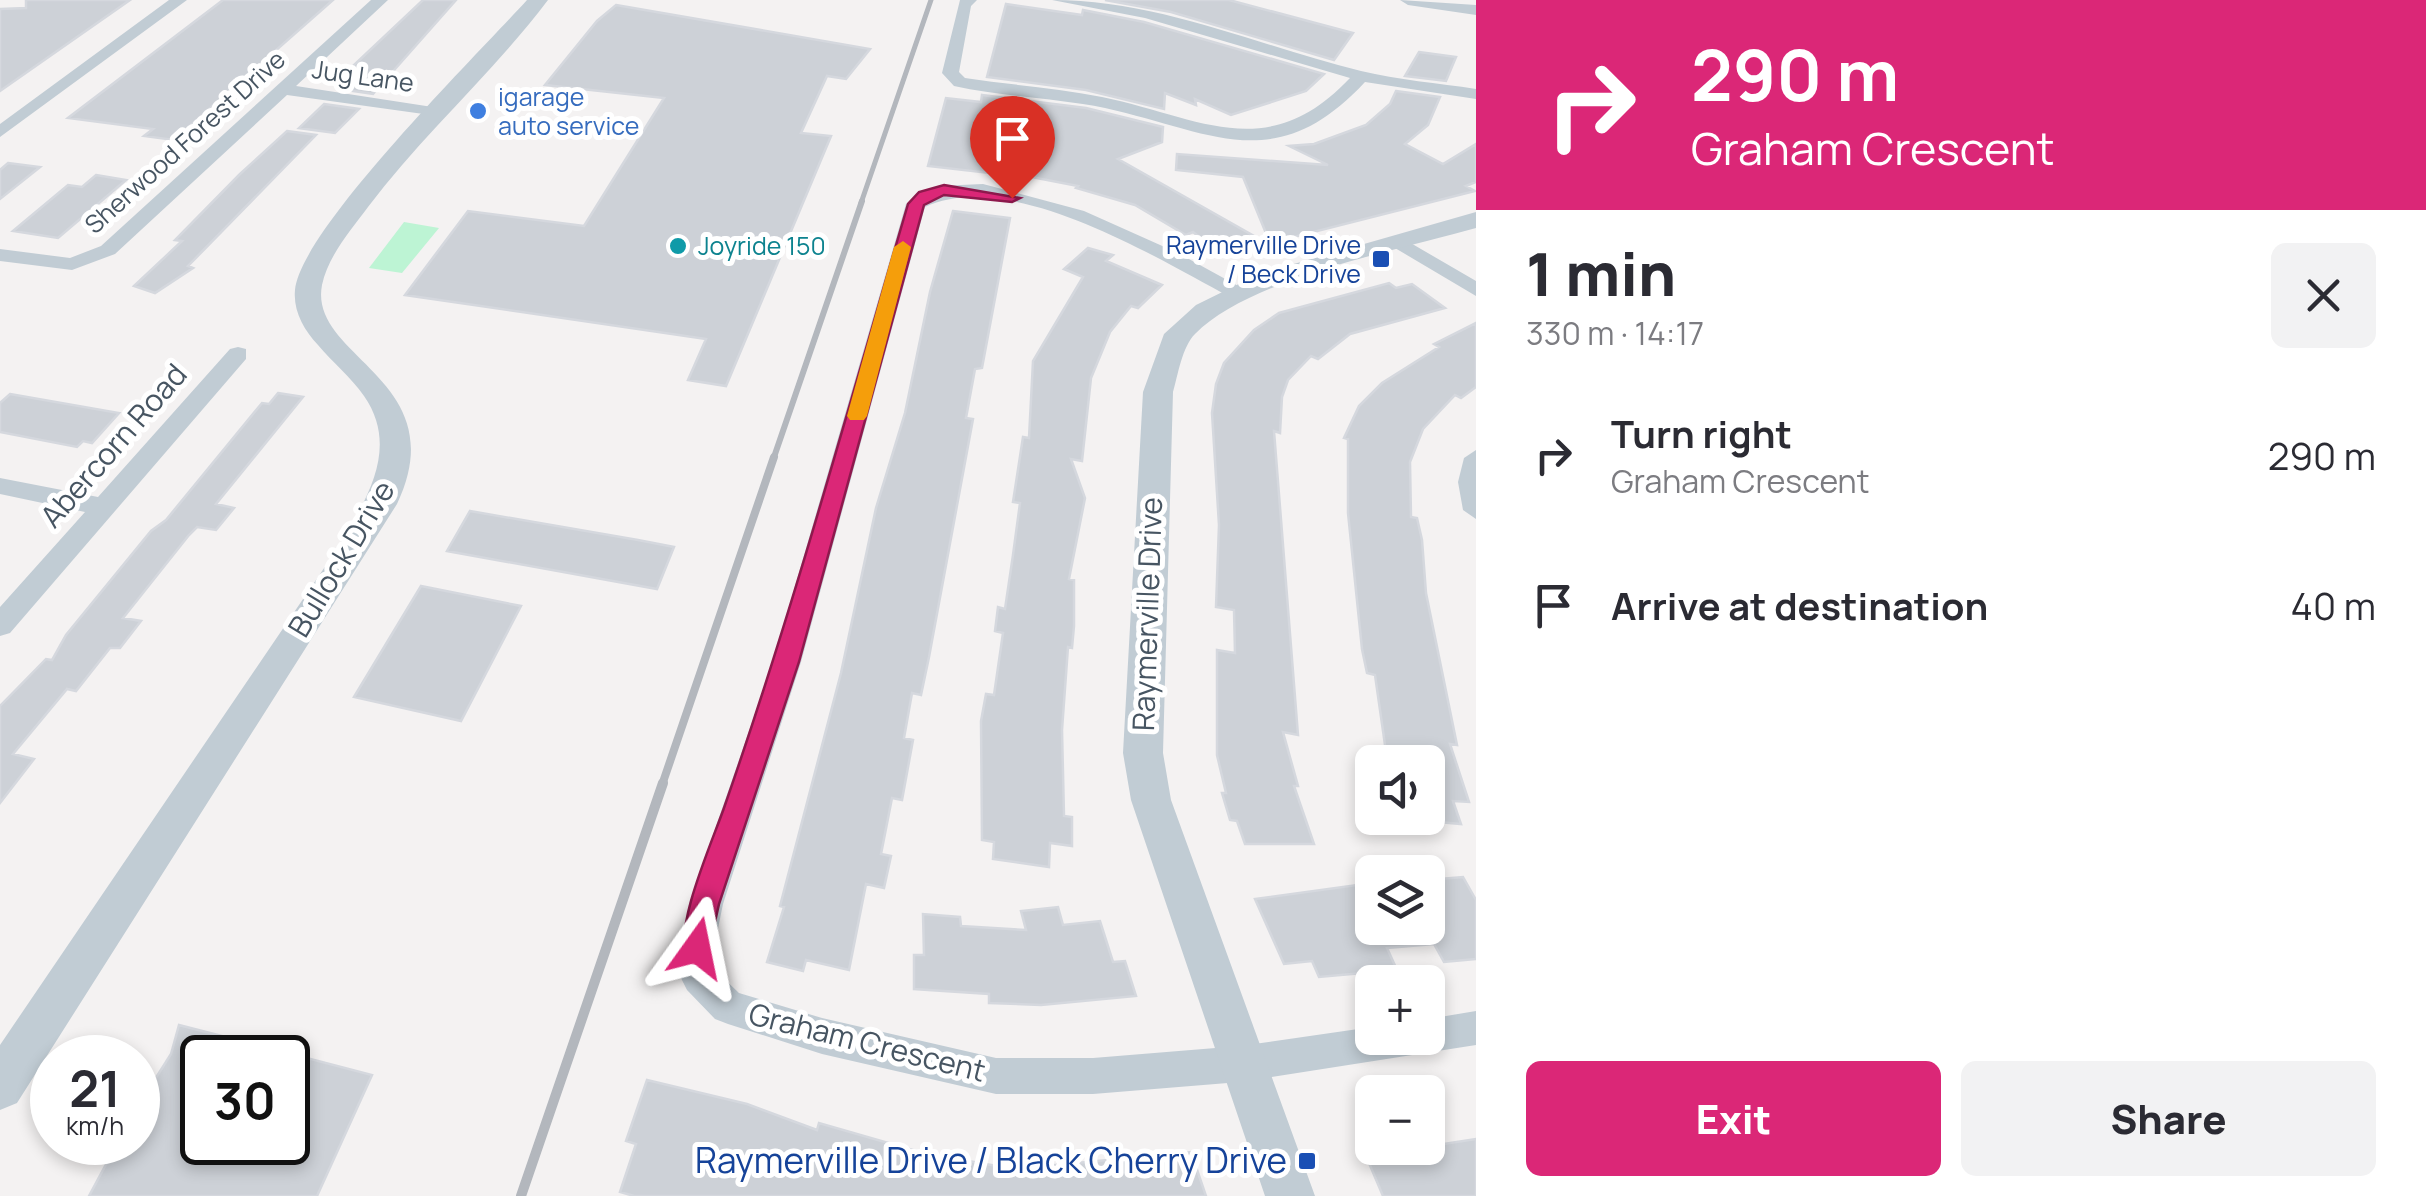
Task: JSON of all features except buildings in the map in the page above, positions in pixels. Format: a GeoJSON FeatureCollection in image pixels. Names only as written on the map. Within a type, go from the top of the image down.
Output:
{"type":"FeatureCollection","features":[{"type":"Feature","properties":{"kind":"street"},"geometry":{"type":"LineString","coordinates":[[0,132],[179,0]]}},
{"type":"Feature","properties":{"kind":"street","name":"Sherwood Forest Drive"},"geometry":{"type":"LineString","coordinates":[[0,255],[72,264],[108,250],[380,0]]}},
{"type":"Feature","properties":{"kind":"street","name":"Bullock Drive"},"geometry":{"type":"LineString","coordinates":[[0,1086],[349,558],[384,497],[394,472],[396,450],[387,406],[374,383],[331,344],[317,324],[307,290],[324,246],[538,0]]}},
{"type":"Feature","properties":{"kind":"street"},"geometry":{"type":"LineString","coordinates":[[969,0],[964,5],[950,73],[960,82],[1104,102],[1215,135],[1237,137],[1311,119],[1339,103],[1361,76]]}},
{"type":"Feature","properties":{"kind":"street"},"geometry":{"type":"LineString","coordinates":[[1060,0],[1180,23],[1361,76],[1476,94]]}},
{"type":"Feature","properties":{"kind":"street"},"geometry":{"type":"LineString","coordinates":[[1408,0],[1476,10]]}},
{"type":"Feature","properties":{"kind":"street","name":"Jug Lane"},"geometry":{"type":"LineString","coordinates":[[280,90],[439,113]]}},
{"type":"Feature","properties":{"kind":"street","name":"Graham Crescent"},"geometry":{"type":"LineString","coordinates":[[1238,292],[1102,223],[1042,203],[944,190],[925,195],[916,204],[787,662],[706,904],[697,948],[699,978],[728,1007],[822,1036],[996,1076],[1094,1076],[1240,1064],[1355,1047]]}},
{"type":"Feature","properties":{"kind":"street","name":"Raymerville Drive"},"geometry":{"type":"LineString","coordinates":[[1290,1196],[1240,1064],[1151,800],[1143,754],[1158,392],[1178,334],[1238,292],[1305,268],[1402,244],[1476,220]]}},
{"type":"Feature","properties":{"kind":"street"},"geometry":{"type":"LineString","coordinates":[[1402,244],[1476,290]]}},
{"type":"Feature","properties":{"kind":"street","name":"Abercorn Road"},"geometry":{"type":"LineString","coordinates":[[0,626],[238,354]]}},
{"type":"Feature","properties":{"kind":"street"},"geometry":{"type":"LineString","coordinates":[[1476,458],[1471,482],[1476,510]]}},
{"type":"Feature","properties":{"kind":"street"},"geometry":{"type":"LineString","coordinates":[[0,486],[104,507]]}},
{"type":"Feature","properties":{"kind":"street"},"geometry":{"type":"LineString","coordinates":[[1445,1033],[1476,1028]]}},
{"type":"Feature","properties":{"kind":"green space"},"geometry":{"type":"Polygon","coordinates":[[[404,222],[439,228],[402,273],[369,268],[404,222]]]}},
{"type":"Feature","properties":{"kind":"railway"},"geometry":{"type":"LineString","coordinates":[[861,203],[931,0]]}},
{"type":"Feature","properties":{"kind":"railway"},"geometry":{"type":"LineString","coordinates":[[773,460],[862,201]]}},
{"type":"Feature","properties":{"kind":"railway"},"geometry":{"type":"LineString","coordinates":[[662,785],[774,457]]}},
{"type":"Feature","properties":{"kind":"railway"},"geometry":{"type":"LineString","coordinates":[[521,1196],[663,783]]}},
{"type":"Feature","properties":{"kind":"slow traffic"},"geometry":{"type":"LineString","coordinates":[[857,416],[903,247]]}},
{"type":"Feature","properties":{"kind":"place","name":"igarage auto service"},"geometry":{"type":"Point","coordinates":[478,111]}},
{"type":"Feature","properties":{"kind":"place","name":"Joyride 150"},"geometry":{"type":"Point","coordinates":[678,246]}},
{"type":"Feature","properties":{"kind":"place","name":"Raymerville Drive / Beck Drive"},"geometry":{"type":"Point","coordinates":[1381,259]}},
{"type":"Feature","properties":{"kind":"place","name":"Raymerville Drive / Black Cherry Drive"},"geometry":{"type":"Point","coordinates":[1307,1161]}},
{"type":"Feature","properties":{"kind":"route"},"geometry":{"type":"LineString","coordinates":[[697,948],[706,904],[787,662],[910,218],[925,195],[944,190],[1012,198]]}}]}
